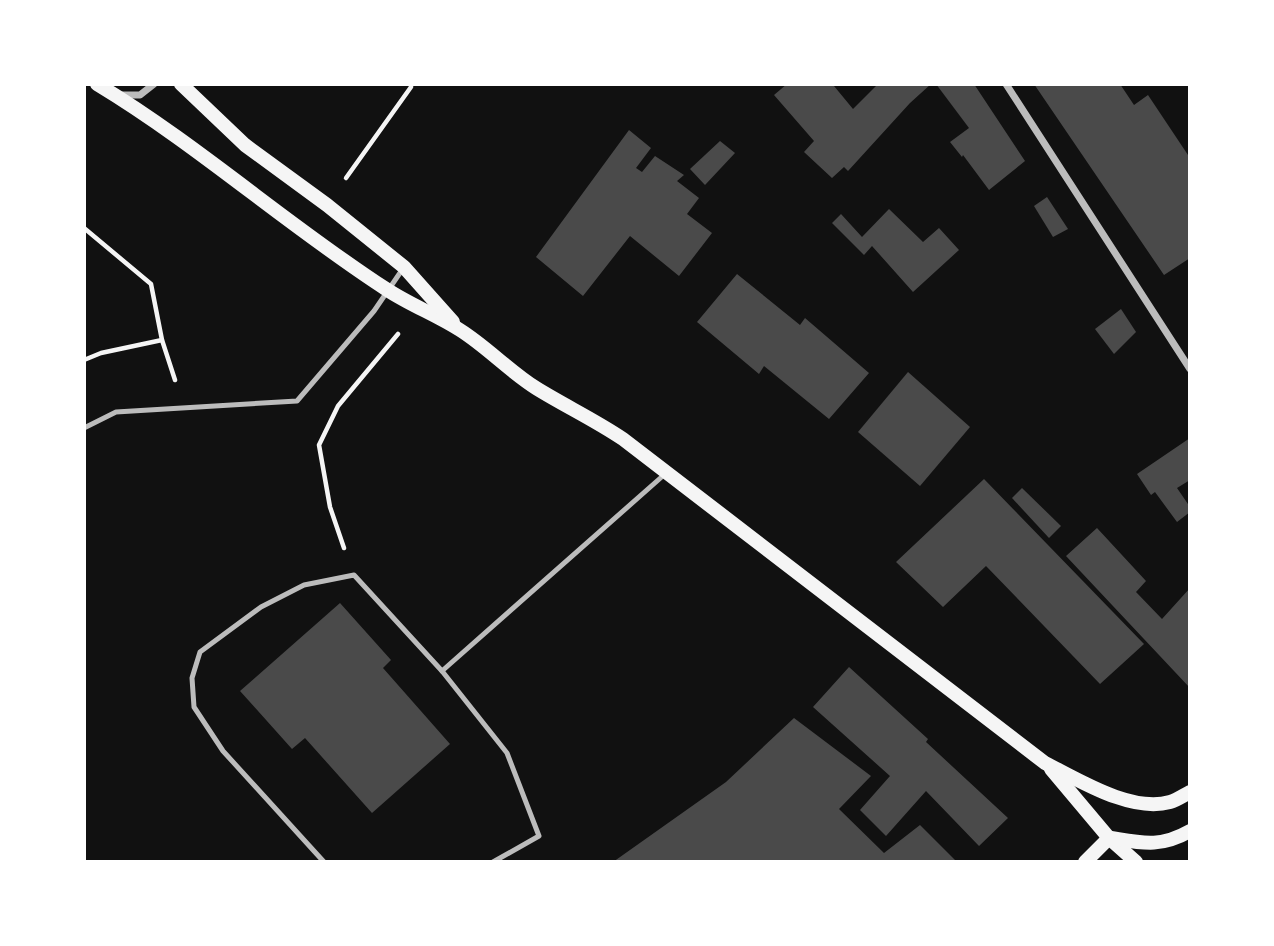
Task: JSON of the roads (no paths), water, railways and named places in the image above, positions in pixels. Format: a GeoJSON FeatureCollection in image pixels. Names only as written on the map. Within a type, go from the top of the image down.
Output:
{"type":"FeatureCollection","features":[{"type":"Feature","properties":{"kind":"main road"},"geometry":{"type":"LineString","coordinates":[[97,84],[118,95],[307,235],[388,290],[461,331],[534,387],[600,423],[1045,763],[1103,792],[1124,799],[1170,802],[1190,792]]}},
{"type":"Feature","properties":{"kind":"main road"},"geometry":{"type":"LineString","coordinates":[[181,84],[245,145],[327,205],[404,267],[461,331]]}},
{"type":"Feature","properties":{"kind":"main road"},"geometry":{"type":"LineString","coordinates":[[1045,763],[1109,838],[1136,862]]}},
{"type":"Feature","properties":{"kind":"main road"},"geometry":{"type":"LineString","coordinates":[[1109,838],[1152,845],[1175,840],[1190,831]]}},
{"type":"Feature","properties":{"kind":"main road"},"geometry":{"type":"LineString","coordinates":[[1085,862],[1109,838]]}},
{"type":"Feature","properties":{"kind":"street"},"geometry":{"type":"LineString","coordinates":[[118,95],[140,95],[154,84]]}},
{"type":"Feature","properties":{"kind":"street"},"geometry":{"type":"LineString","coordinates":[[1006,84],[1190,369]]}},
{"type":"Feature","properties":{"kind":"lane"},"geometry":{"type":"LineString","coordinates":[[84,428],[116,412],[297,401],[374,311],[404,267]]}},
{"type":"Feature","properties":{"kind":"lane"},"geometry":{"type":"LineString","coordinates":[[442,671],[667,472]]}},
{"type":"Feature","properties":{"kind":"lane"},"geometry":{"type":"LineString","coordinates":[[324,862],[223,751],[194,707],[192,678],[200,652],[261,607],[304,585],[354,575],[442,671],[507,753],[539,836],[493,862]]}}]}
